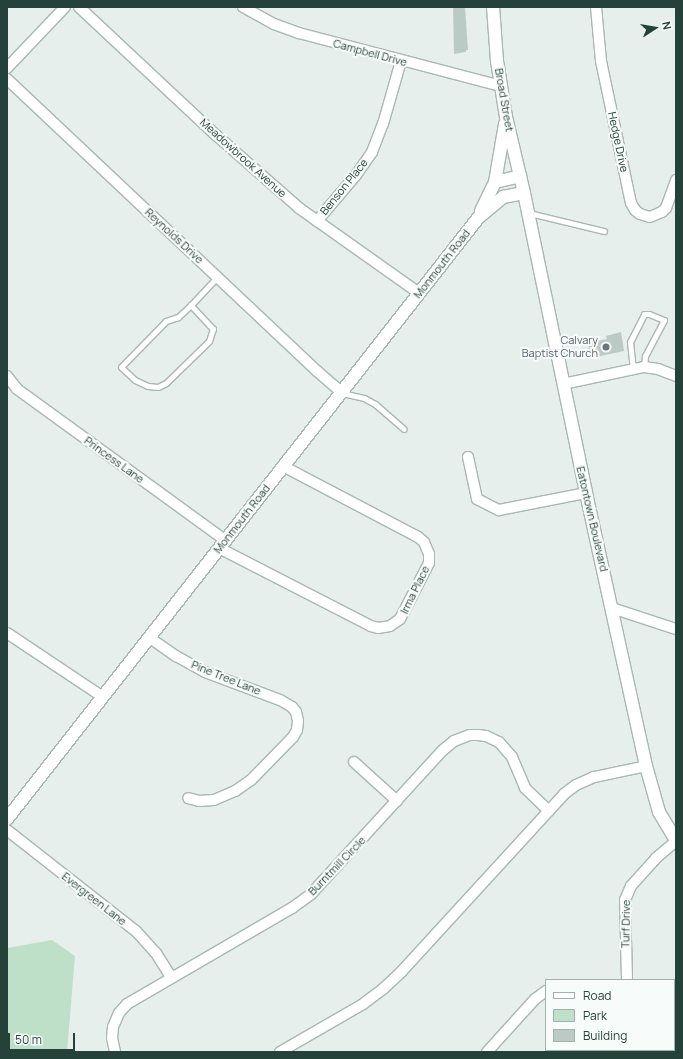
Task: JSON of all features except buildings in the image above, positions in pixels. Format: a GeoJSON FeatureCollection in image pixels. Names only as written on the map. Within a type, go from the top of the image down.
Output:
{"type":"FeatureCollection","features":[{"type":"Feature","properties":{"kind":"main road","name":"Broad Street"},"geometry":{"type":"LineString","coordinates":[[493,7],[494,38],[506,117],[524,193]]}},
{"type":"Feature","properties":{"kind":"main road","name":"Monmouth Road"},"geometry":{"type":"LineString","coordinates":[[478,218],[495,182],[506,117]]}},
{"type":"Feature","properties":{"kind":"main road"},"geometry":{"type":"LineString","coordinates":[[495,182],[520,176]]}},
{"type":"Feature","properties":{"kind":"main road","name":"Monmouth Road"},"geometry":{"type":"LineString","coordinates":[[7,819],[478,218],[502,197],[524,193]]}},
{"type":"Feature","properties":{"kind":"main road","name":"Eatontown Boulevard"},"geometry":{"type":"LineString","coordinates":[[524,193],[586,493],[646,766],[659,812],[676,840]]}},
{"type":"Feature","properties":{"kind":"street"},"geometry":{"type":"LineString","coordinates":[[7,68],[65,7]]}},
{"type":"Feature","properties":{"kind":"street","name":"Meadowbrook Avenue"},"geometry":{"type":"LineString","coordinates":[[80,7],[216,135],[316,221],[419,293]]}},
{"type":"Feature","properties":{"kind":"street","name":"Campbell Drive"},"geometry":{"type":"LineString","coordinates":[[243,7],[274,24],[299,33],[400,61],[501,86]]}},
{"type":"Feature","properties":{"kind":"street","name":"Hedge Drive"},"geometry":{"type":"LineString","coordinates":[[596,7],[601,61],[631,203],[635,210],[640,214],[650,217],[662,212],[666,208],[676,180]]}},
{"type":"Feature","properties":{"kind":"street","name":"Benson Place"},"geometry":{"type":"LineString","coordinates":[[316,221],[356,175],[372,152],[383,124],[400,61]]}},
{"type":"Feature","properties":{"kind":"street","name":"Reynolds Drive"},"geometry":{"type":"LineString","coordinates":[[7,79],[217,278],[342,393]]}},
{"type":"Feature","properties":{"kind":"street"},"geometry":{"type":"LineString","coordinates":[[563,384],[644,367],[658,369],[676,376]]}},
{"type":"Feature","properties":{"kind":"street","name":"Princess Lane"},"geometry":{"type":"LineString","coordinates":[[7,376],[17,388],[222,544]]}},
{"type":"Feature","properties":{"kind":"street"},"geometry":{"type":"LineString","coordinates":[[468,457],[477,499],[499,510],[586,493]]}},
{"type":"Feature","properties":{"kind":"street","name":"Irma Place"},"geometry":{"type":"LineString","coordinates":[[222,544],[370,626],[383,628],[390,626],[400,619],[429,563],[429,554],[424,542],[418,537],[283,466]]}},
{"type":"Feature","properties":{"kind":"street"},"geometry":{"type":"LineString","coordinates":[[612,608],[676,629]]}},
{"type":"Feature","properties":{"kind":"street"},"geometry":{"type":"LineString","coordinates":[[7,633],[103,697]]}},
{"type":"Feature","properties":{"kind":"street","name":"Pine Tree Lane"},"geometry":{"type":"LineString","coordinates":[[150,638],[176,656],[200,669],[280,700],[292,707],[296,712],[298,721],[297,730],[251,780],[235,791],[214,800],[199,801],[188,798]]}},
{"type":"Feature","properties":{"kind":"street","name":"Burntmill Circle"},"geometry":{"type":"LineString","coordinates":[[115,1052],[112,1038],[113,1027],[123,1008],[131,1001],[171,977],[292,908],[311,894],[448,745],[462,737],[478,735],[492,738],[506,748],[512,757],[525,788],[549,811]]}},
{"type":"Feature","properties":{"kind":"street"},"geometry":{"type":"LineString","coordinates":[[354,762],[397,801]]}},
{"type":"Feature","properties":{"kind":"street"},"geometry":{"type":"LineString","coordinates":[[280,1052],[363,1004],[402,972],[564,794],[581,782],[594,777],[646,766]]}},
{"type":"Feature","properties":{"kind":"street","name":"Evergreen Lane"},"geometry":{"type":"LineString","coordinates":[[7,830],[136,931],[156,953],[171,977]]}},
{"type":"Feature","properties":{"kind":"street","name":"Turf Drive"},"geometry":{"type":"LineString","coordinates":[[626,979],[625,900],[631,886],[656,858],[676,840]]}},
{"type":"Feature","properties":{"kind":"street"},"geometry":{"type":"LineString","coordinates":[[487,1052],[535,999],[545,992]]}},
{"type":"Feature","properties":{"kind":"lane"},"geometry":{"type":"LineString","coordinates":[[528,213],[604,231]]}},
{"type":"Feature","properties":{"kind":"lane"},"geometry":{"type":"LineString","coordinates":[[191,305],[213,329],[209,341],[166,382],[158,387],[148,386],[135,380],[121,367],[166,321],[178,317],[217,278]]}},
{"type":"Feature","properties":{"kind":"lane"},"geometry":{"type":"LineString","coordinates":[[633,370],[630,342],[644,314],[649,314],[664,320],[645,356],[644,367]]}},
{"type":"Feature","properties":{"kind":"lane"},"geometry":{"type":"LineString","coordinates":[[342,393],[364,398],[374,404],[404,429]]}},
{"type":"Feature","properties":{"kind":"green space"},"geometry":{"type":"Polygon","coordinates":[[[52,940],[75,956],[67,1052],[7,1052],[7,948],[52,940]]]}},
{"type":"Feature","properties":{"kind":"place","name":"Calvary Baptist Church"},"geometry":{"type":"Point","coordinates":[606,347]}}]}
